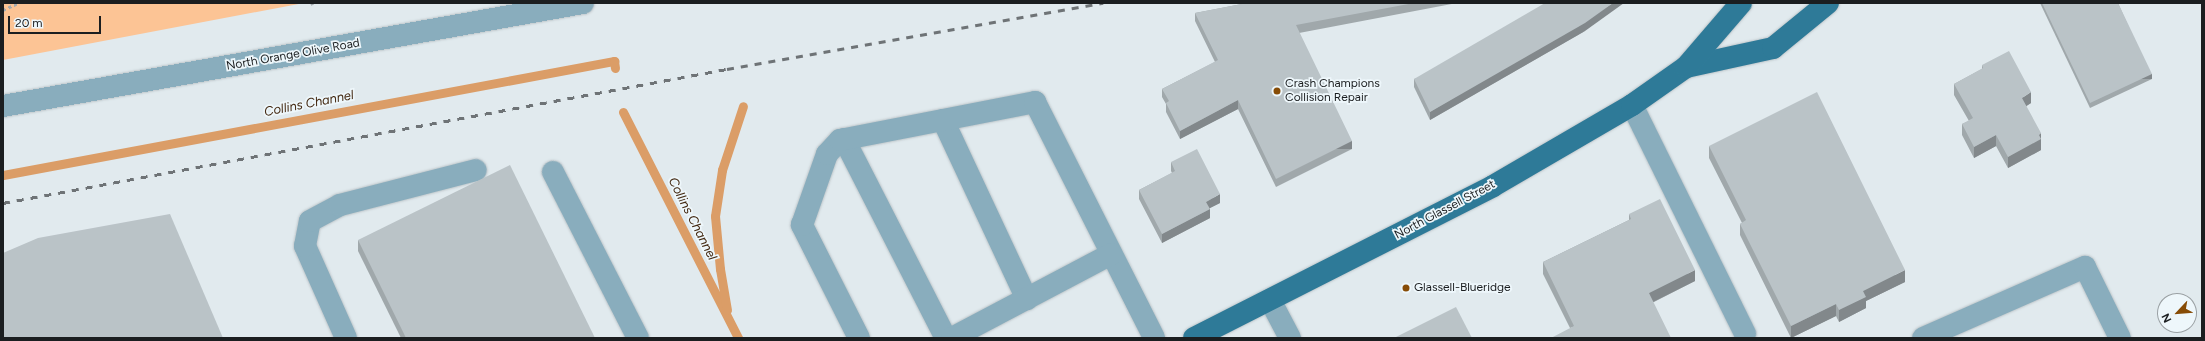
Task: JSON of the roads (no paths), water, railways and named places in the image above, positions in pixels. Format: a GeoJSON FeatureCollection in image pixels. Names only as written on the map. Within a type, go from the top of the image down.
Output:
{"type":"FeatureCollection","features":[{"type":"Feature","properties":{"kind":"main road","name":"North Glassell Street"},"geometry":{"type":"LineString","coordinates":[[1194,338],[1493,186],[1632,105],[1686,67],[1741,3]]}},
{"type":"Feature","properties":{"kind":"main road","name":"North Glassell Street"},"geometry":{"type":"LineString","coordinates":[[1686,67],[1773,48],[1828,3]]}},
{"type":"Feature","properties":{"kind":"street","name":"North Orange Olive Road"},"geometry":{"type":"LineString","coordinates":[[3,106],[583,3]]}},
{"type":"Feature","properties":{"kind":"street"},"geometry":{"type":"LineString","coordinates":[[859,338],[802,225],[827,154],[840,140],[1035,102],[1154,338]]}},
{"type":"Feature","properties":{"kind":"street"},"geometry":{"type":"LineString","coordinates":[[1632,105],[1745,334]]}},
{"type":"Feature","properties":{"kind":"street"},"geometry":{"type":"LineString","coordinates":[[943,120],[1027,299]]}},
{"type":"Feature","properties":{"kind":"street"},"geometry":{"type":"LineString","coordinates":[[844,139],[946,338]]}},
{"type":"Feature","properties":{"kind":"street"},"geometry":{"type":"LineString","coordinates":[[346,338],[305,246],[310,221],[340,205],[476,170]]}},
{"type":"Feature","properties":{"kind":"street"},"geometry":{"type":"LineString","coordinates":[[553,172],[638,338]]}},
{"type":"Feature","properties":{"kind":"street"},"geometry":{"type":"LineString","coordinates":[[952,338],[1111,254]]}},
{"type":"Feature","properties":{"kind":"street"},"geometry":{"type":"LineString","coordinates":[[1923,338],[2085,267],[2120,338]]}},
{"type":"Feature","properties":{"kind":"street"},"geometry":{"type":"LineString","coordinates":[[1270,300],[1290,338]]}},
{"type":"Feature","properties":{"kind":"waterway","name":"Collins Channel"},"geometry":{"type":"LineString","coordinates":[[3,175],[614,61],[615,68]]}},
{"type":"Feature","properties":{"kind":"waterway"},"geometry":{"type":"LineString","coordinates":[[727,310],[720,269],[715,216],[722,170],[743,106]]}},
{"type":"Feature","properties":{"kind":"waterway","name":"Collins Channel"},"geometry":{"type":"LineString","coordinates":[[623,112],[738,338]]}},
{"type":"Feature","properties":{"kind":"railway"},"geometry":{"type":"LineString","coordinates":[[3,203],[727,69],[1103,3]]}},
{"type":"Feature","properties":{"kind":"place","name":"Crash Champions Collision Repair"},"geometry":{"type":"Point","coordinates":[1277,91]}},
{"type":"Feature","properties":{"kind":"place","name":"Glassell-Blueridge"},"geometry":{"type":"Point","coordinates":[1406,288]}}]}
